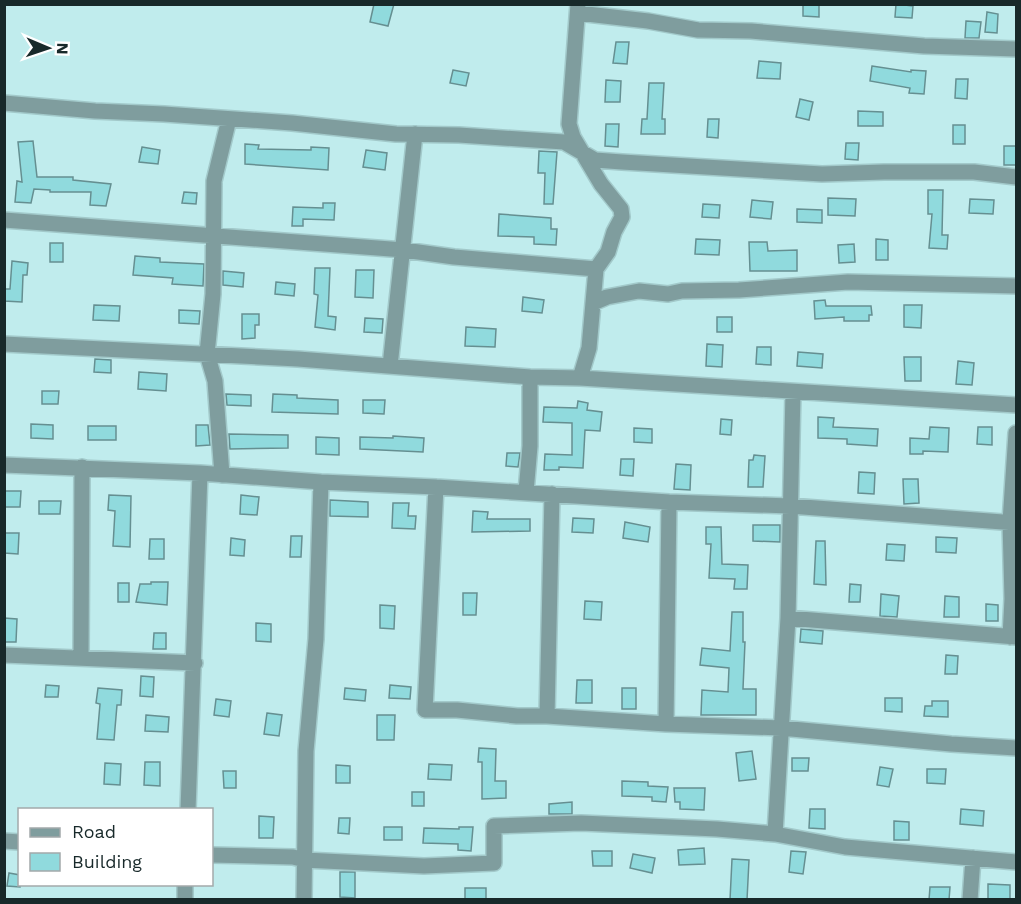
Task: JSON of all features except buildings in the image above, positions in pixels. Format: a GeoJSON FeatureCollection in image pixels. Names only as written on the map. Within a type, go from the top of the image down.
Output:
{"type":"FeatureCollection","features":[{"type":"Feature","properties":{"kind":"street"},"geometry":{"type":"LineString","coordinates":[[580,378],[589,348],[596,269],[608,252],[614,232],[622,217],[621,209],[601,184],[582,153],[569,124],[578,9],[698,30],[762,32],[924,46],[1017,49]]}},
{"type":"Feature","properties":{"kind":"street"},"geometry":{"type":"LineString","coordinates":[[4,103],[415,134],[564,142],[595,160],[822,174],[963,172],[1017,177]]}},
{"type":"Feature","properties":{"kind":"street"},"geometry":{"type":"LineString","coordinates":[[222,475],[215,381],[207,354],[213,294],[214,181],[229,119]]}},
{"type":"Feature","properties":{"kind":"street"},"geometry":{"type":"LineString","coordinates":[[390,366],[415,134]]}},
{"type":"Feature","properties":{"kind":"street"},"geometry":{"type":"LineString","coordinates":[[4,219],[404,250],[454,258],[596,269]]}},
{"type":"Feature","properties":{"kind":"street"},"geometry":{"type":"LineString","coordinates":[[593,303],[607,297],[639,291],[668,294],[682,291],[739,290],[848,282],[1017,286]]}},
{"type":"Feature","properties":{"kind":"street"},"geometry":{"type":"LineString","coordinates":[[4,344],[207,354],[530,377],[580,378],[1017,405]]}},
{"type":"Feature","properties":{"kind":"street"},"geometry":{"type":"LineString","coordinates":[[526,492],[530,446],[530,377]]}},
{"type":"Feature","properties":{"kind":"street"},"geometry":{"type":"LineString","coordinates":[[776,834],[788,618],[793,392]]}},
{"type":"Feature","properties":{"kind":"street"},"geometry":{"type":"LineString","coordinates":[[788,618],[1013,637],[1013,522],[1017,433]]}},
{"type":"Feature","properties":{"kind":"street"},"geometry":{"type":"LineString","coordinates":[[4,465],[200,473],[669,502],[790,506],[1013,522]]}},
{"type":"Feature","properties":{"kind":"street"},"geometry":{"type":"LineString","coordinates":[[81,658],[82,467]]}},
{"type":"Feature","properties":{"kind":"street"},"geometry":{"type":"LineString","coordinates":[[188,808],[200,473]]}},
{"type":"Feature","properties":{"kind":"street"},"geometry":{"type":"LineString","coordinates":[[304,900],[306,751],[316,639],[321,482]]}},
{"type":"Feature","properties":{"kind":"street"},"geometry":{"type":"LineString","coordinates":[[436,487],[425,710],[457,710],[517,716],[666,724],[781,728],[1017,748]]}},
{"type":"Feature","properties":{"kind":"street"},"geometry":{"type":"LineString","coordinates":[[547,716],[552,494]]}},
{"type":"Feature","properties":{"kind":"street"},"geometry":{"type":"LineString","coordinates":[[666,724],[669,502]]}},
{"type":"Feature","properties":{"kind":"street"},"geometry":{"type":"LineString","coordinates":[[4,655],[195,663]]}},
{"type":"Feature","properties":{"kind":"street"},"geometry":{"type":"LineString","coordinates":[[213,855],[293,857],[305,860],[424,866],[494,863],[494,826],[581,823],[776,834],[844,847],[1017,862]]}},
{"type":"Feature","properties":{"kind":"street"},"geometry":{"type":"LineString","coordinates":[[970,900],[973,858]]}}]}
